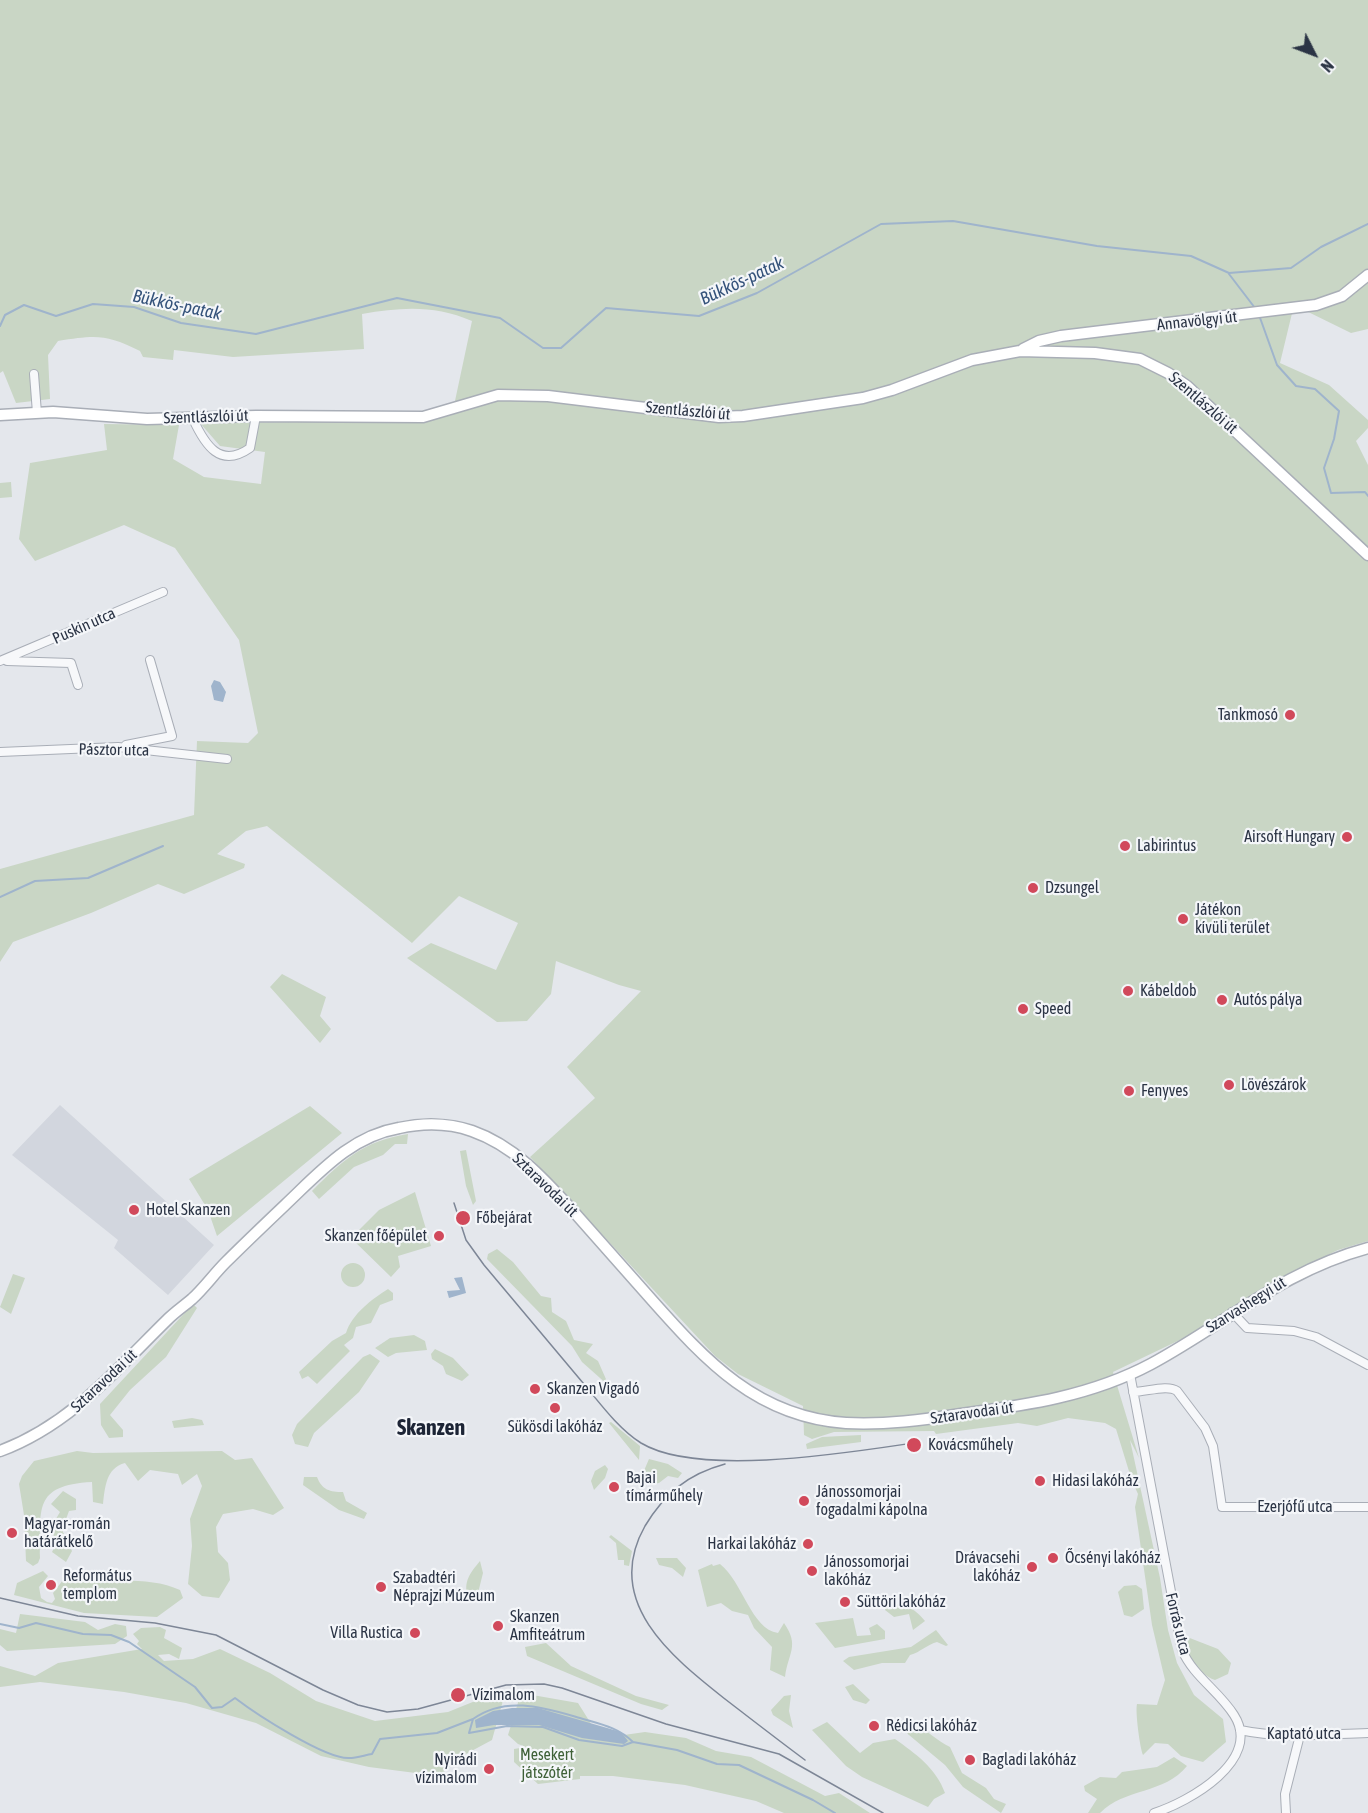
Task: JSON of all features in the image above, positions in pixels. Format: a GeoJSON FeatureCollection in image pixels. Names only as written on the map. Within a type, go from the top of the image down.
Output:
{"type":"FeatureCollection","features":[{"type":"Feature","properties":{"kind":"street","name":"Annavölgyi út"},"geometry":{"type":"LineString","coordinates":[[1020,351],[1039,341],[1060,336],[1259,313],[1330,302],[1352,290],[1368,275]]}},
{"type":"Feature","properties":{"kind":"street","name":"Szentlászlói út"},"geometry":{"type":"LineString","coordinates":[[0,415],[37,413],[147,419],[255,416],[423,417],[498,395],[548,396],[719,417],[743,416],[863,398],[892,390],[972,360],[1020,351],[1123,356],[1140,359],[1168,372],[1187,386],[1368,555]]}},
{"type":"Feature","properties":{"kind":"street"},"geometry":{"type":"LineString","coordinates":[[34,374],[37,413]]}},
{"type":"Feature","properties":{"kind":"street"},"geometry":{"type":"LineString","coordinates":[[193,419],[201,436],[212,449],[225,456],[238,456],[250,448],[255,416]]}},
{"type":"Feature","properties":{"kind":"street","name":"Puskin utca"},"geometry":{"type":"LineString","coordinates":[[3,661],[163,592]]}},
{"type":"Feature","properties":{"kind":"street"},"geometry":{"type":"LineString","coordinates":[[118,747],[172,736],[150,660]]}},
{"type":"Feature","properties":{"kind":"street","name":"Puskin utca"},"geometry":{"type":"LineString","coordinates":[[3,661],[71,663],[78,685]]}},
{"type":"Feature","properties":{"kind":"street","name":"Pásztor utca"},"geometry":{"type":"LineString","coordinates":[[0,752],[118,747],[227,759]]}},
{"type":"Feature","properties":{"kind":"street","name":"Sztaravodai út"},"geometry":{"type":"LineString","coordinates":[[0,1451],[56,1423],[94,1393],[171,1316],[195,1297],[232,1256],[338,1156],[379,1132],[432,1125],[470,1130],[515,1153],[555,1191],[714,1366],[747,1391],[783,1408],[833,1422],[903,1422],[1043,1402],[1086,1391],[1130,1374]]}},
{"type":"Feature","properties":{"kind":"street","name":"Szarvashegyi út"},"geometry":{"type":"LineString","coordinates":[[1130,1374],[1169,1354],[1273,1286],[1341,1255],[1368,1248]]}},
{"type":"Feature","properties":{"kind":"street"},"geometry":{"type":"LineString","coordinates":[[1232,1312],[1247,1328],[1294,1331],[1316,1337],[1368,1365]]}},
{"type":"Feature","properties":{"kind":"street","name":"Forrás utca"},"geometry":{"type":"LineString","coordinates":[[1130,1374],[1182,1650],[1194,1670],[1231,1711],[1240,1730]]}},
{"type":"Feature","properties":{"kind":"street","name":"Ezerjófű utca"},"geometry":{"type":"LineString","coordinates":[[1133,1392],[1157,1391],[1171,1386],[1177,1391],[1204,1428],[1213,1446],[1222,1507],[1368,1507]]}},
{"type":"Feature","properties":{"kind":"street"},"geometry":{"type":"LineString","coordinates":[[1154,1813],[1188,1799],[1222,1773],[1236,1755],[1240,1730]]}},
{"type":"Feature","properties":{"kind":"street","name":"Kaptató utca"},"geometry":{"type":"LineString","coordinates":[[1240,1730],[1256,1734],[1300,1735],[1368,1732]]}},
{"type":"Feature","properties":{"kind":"street"},"geometry":{"type":"LineString","coordinates":[[1286,1813],[1285,1794],[1300,1735]]}},
{"type":"Feature","properties":{"kind":"shaded area"},"geometry":{"type":"Polygon","coordinates":[[[60,1105],[214,1245],[168,1295],[114,1248],[118,1240],[12,1155],[60,1105]]]}},
{"type":"Feature","properties":{"kind":"green space"},"geometry":{"type":"Polygon","coordinates":[[[0,0],[1368,0],[1368,329],[1351,333],[1294,305],[1280,363],[1329,385],[1368,420],[1368,428],[1356,441],[1368,465],[1368,1241],[1338,1250],[1271,1283],[1186,1337],[1113,1372],[1139,1458],[1130,1440],[1160,1578],[1168,1630],[1177,1663],[1194,1695],[1223,1719],[1226,1742],[1203,1762],[1181,1756],[1168,1744],[1155,1743],[1143,1755],[1137,1721],[1137,1704],[1157,1705],[1165,1680],[1152,1625],[1135,1507],[1138,1494],[1116,1429],[1105,1423],[1068,1418],[1037,1426],[1018,1423],[936,1434],[934,1431],[834,1432],[812,1439],[804,1435],[803,1406],[738,1374],[715,1356],[530,1157],[595,1098],[567,1067],[641,991],[556,961],[551,994],[527,1021],[497,1022],[407,958],[431,943],[496,970],[518,923],[459,896],[412,943],[267,826],[246,831],[217,854],[245,864],[244,868],[184,894],[158,884],[91,913],[13,942],[0,962],[0,869],[194,815],[197,741],[248,743],[258,733],[239,640],[175,548],[124,525],[35,561],[19,539],[30,463],[107,450],[104,424],[179,425],[173,459],[204,477],[261,484],[265,452],[220,446],[200,423],[413,421],[452,415],[472,321],[431,310],[405,309],[377,312],[362,314],[364,349],[233,357],[174,350],[173,360],[143,357],[140,351],[118,341],[100,337],[58,341],[48,355],[50,399],[16,403],[3,371],[0,373],[0,0]]]}},
{"type":"Feature","properties":{"kind":"green space"},"geometry":{"type":"Polygon","coordinates":[[[11,482],[12,497],[0,498],[0,483],[11,482]]]}},
{"type":"Feature","properties":{"kind":"green space"},"geometry":{"type":"Polygon","coordinates":[[[282,974],[326,997],[320,1016],[331,1029],[320,1043],[270,987],[282,974]]]}},
{"type":"Feature","properties":{"kind":"green space"},"geometry":{"type":"Polygon","coordinates":[[[310,1106],[342,1133],[217,1236],[208,1210],[189,1179],[310,1106]]]}},
{"type":"Feature","properties":{"kind":"green space"},"geometry":{"type":"Polygon","coordinates":[[[408,1134],[407,1144],[395,1144],[383,1155],[354,1167],[319,1199],[312,1191],[344,1161],[366,1147],[392,1137],[408,1134]]]}},
{"type":"Feature","properties":{"kind":"green space"},"geometry":{"type":"Polygon","coordinates":[[[466,1150],[476,1201],[473,1205],[466,1186],[460,1151],[466,1150]]]}},
{"type":"Feature","properties":{"kind":"green space"},"geometry":{"type":"Polygon","coordinates":[[[415,1192],[431,1246],[398,1256],[400,1267],[391,1277],[351,1238],[379,1210],[415,1192]]]}},
{"type":"Feature","properties":{"kind":"green space"},"geometry":{"type":"Polygon","coordinates":[[[497,1249],[513,1262],[541,1296],[551,1298],[552,1312],[566,1321],[574,1340],[593,1344],[586,1353],[598,1361],[609,1386],[582,1362],[572,1346],[487,1259],[488,1254],[497,1249]]]}},
{"type":"Feature","properties":{"kind":"green space"},"geometry":{"type":"Polygon","coordinates":[[[353,1263],[362,1266],[365,1275],[362,1284],[353,1287],[344,1284],[341,1275],[344,1266],[353,1263]]]}},
{"type":"Feature","properties":{"kind":"green space"},"geometry":{"type":"Polygon","coordinates":[[[13,1274],[25,1278],[11,1314],[0,1307],[13,1274]]]}},
{"type":"Feature","properties":{"kind":"green space"},"geometry":{"type":"Polygon","coordinates":[[[388,1289],[393,1293],[393,1300],[380,1305],[371,1323],[356,1327],[353,1338],[344,1345],[350,1351],[317,1384],[308,1376],[302,1379],[299,1372],[332,1341],[346,1333],[358,1313],[388,1289]]]}},
{"type":"Feature","properties":{"kind":"green space"},"geometry":{"type":"Polygon","coordinates":[[[193,1304],[197,1308],[166,1357],[130,1390],[110,1415],[123,1430],[123,1437],[109,1438],[101,1425],[100,1404],[193,1304]]]}},
{"type":"Feature","properties":{"kind":"green space"},"geometry":{"type":"Polygon","coordinates":[[[414,1335],[425,1341],[427,1350],[396,1353],[388,1357],[375,1348],[390,1338],[414,1335]]]}},
{"type":"Feature","properties":{"kind":"green space"},"geometry":{"type":"Polygon","coordinates":[[[435,1349],[453,1358],[469,1375],[462,1381],[446,1374],[443,1366],[432,1359],[431,1354],[435,1349]]]}},
{"type":"Feature","properties":{"kind":"green space"},"geometry":{"type":"Polygon","coordinates":[[[370,1354],[380,1361],[359,1392],[314,1433],[308,1447],[295,1444],[292,1435],[297,1424],[363,1357],[370,1354]]]}},
{"type":"Feature","properties":{"kind":"green space"},"geometry":{"type":"Polygon","coordinates":[[[192,1418],[202,1420],[204,1425],[174,1428],[172,1421],[192,1418]]]}},
{"type":"Feature","properties":{"kind":"green space"},"geometry":{"type":"Polygon","coordinates":[[[611,1422],[640,1446],[639,1460],[609,1423],[611,1422]]]}},
{"type":"Feature","properties":{"kind":"green space"},"geometry":{"type":"Polygon","coordinates":[[[861,1435],[861,1442],[807,1449],[806,1444],[822,1437],[861,1435]]]}},
{"type":"Feature","properties":{"kind":"green space"},"geometry":{"type":"Polygon","coordinates":[[[77,1451],[93,1453],[222,1451],[235,1460],[252,1458],[284,1508],[273,1515],[253,1509],[223,1514],[216,1527],[218,1552],[228,1563],[230,1580],[219,1598],[202,1596],[188,1584],[192,1546],[190,1519],[202,1486],[197,1474],[182,1485],[178,1474],[150,1470],[138,1481],[125,1463],[110,1474],[103,1504],[93,1502],[92,1482],[59,1488],[49,1495],[41,1514],[40,1558],[33,1566],[26,1561],[24,1515],[19,1484],[22,1476],[34,1461],[77,1451]]]}},
{"type":"Feature","properties":{"kind":"green space"},"geometry":{"type":"Polygon","coordinates":[[[649,1459],[668,1464],[682,1473],[678,1478],[668,1476],[659,1483],[645,1485],[643,1473],[649,1459]]]}},
{"type":"Feature","properties":{"kind":"green space"},"geometry":{"type":"Polygon","coordinates":[[[605,1465],[608,1469],[605,1478],[594,1490],[591,1481],[595,1471],[605,1465]]]}},
{"type":"Feature","properties":{"kind":"green space"},"geometry":{"type":"Polygon","coordinates":[[[304,1477],[317,1477],[321,1485],[327,1489],[343,1492],[346,1501],[367,1513],[364,1519],[339,1510],[303,1485],[304,1477]]]}},
{"type":"Feature","properties":{"kind":"green space"},"geometry":{"type":"Polygon","coordinates":[[[63,1491],[76,1499],[76,1510],[69,1511],[62,1530],[72,1551],[66,1562],[52,1552],[56,1544],[54,1527],[60,1512],[51,1504],[63,1491]]]}},
{"type":"Feature","properties":{"kind":"green space"},"geometry":{"type":"Polygon","coordinates":[[[611,1535],[632,1551],[629,1566],[624,1565],[624,1560],[618,1560],[616,1543],[609,1537],[611,1535]]]}},
{"type":"Feature","properties":{"kind":"green space"},"geometry":{"type":"Polygon","coordinates":[[[656,1558],[677,1558],[686,1568],[683,1577],[672,1568],[659,1565],[656,1558]]]}},
{"type":"Feature","properties":{"kind":"green space"},"geometry":{"type":"Polygon","coordinates":[[[480,1561],[483,1573],[477,1597],[468,1597],[466,1587],[468,1578],[480,1561]]]}},
{"type":"Feature","properties":{"kind":"green space"},"geometry":{"type":"Polygon","coordinates":[[[712,1564],[713,1566],[720,1564],[728,1572],[754,1614],[769,1630],[778,1633],[784,1623],[789,1631],[792,1644],[785,1677],[770,1670],[772,1647],[754,1628],[748,1615],[732,1611],[721,1603],[707,1607],[698,1570],[712,1564]]]}},
{"type":"Feature","properties":{"kind":"green space"},"geometry":{"type":"Polygon","coordinates":[[[43,1571],[48,1576],[39,1587],[41,1598],[52,1603],[55,1599],[53,1593],[63,1580],[149,1582],[180,1590],[183,1598],[157,1617],[84,1613],[14,1595],[17,1583],[43,1571]]]}},
{"type":"Feature","properties":{"kind":"green space"},"geometry":{"type":"Polygon","coordinates":[[[1136,1585],[1142,1589],[1144,1609],[1132,1617],[1124,1615],[1118,1592],[1124,1586],[1136,1585]]]}},
{"type":"Feature","properties":{"kind":"green space"},"geometry":{"type":"Polygon","coordinates":[[[886,1603],[908,1607],[917,1612],[925,1621],[913,1630],[909,1614],[894,1617],[885,1610],[886,1603]]]}},
{"type":"Feature","properties":{"kind":"green space"},"geometry":{"type":"Polygon","coordinates":[[[20,1614],[85,1622],[98,1630],[115,1624],[126,1626],[127,1636],[115,1644],[7,1651],[0,1645],[0,1629],[16,1633],[20,1614]]]}},
{"type":"Feature","properties":{"kind":"green space"},"geometry":{"type":"Polygon","coordinates":[[[853,1618],[857,1636],[871,1635],[869,1628],[877,1624],[885,1631],[885,1639],[835,1648],[815,1623],[853,1618]]]}},
{"type":"Feature","properties":{"kind":"green space"},"geometry":{"type":"Polygon","coordinates":[[[160,1627],[166,1630],[164,1638],[182,1648],[179,1659],[169,1654],[158,1655],[164,1661],[193,1659],[220,1649],[270,1673],[316,1701],[375,1721],[448,1712],[495,1693],[504,1697],[492,1740],[464,1755],[439,1776],[369,1767],[321,1756],[256,1723],[186,1703],[124,1692],[40,1682],[0,1687],[0,1666],[35,1676],[58,1663],[142,1649],[133,1634],[141,1628],[160,1627]]]}},
{"type":"Feature","properties":{"kind":"green space"},"geometry":{"type":"Polygon","coordinates":[[[936,1630],[948,1645],[933,1643],[910,1655],[905,1663],[882,1663],[854,1670],[843,1661],[849,1657],[911,1647],[936,1630]]]}},
{"type":"Feature","properties":{"kind":"green space"},"geometry":{"type":"Polygon","coordinates":[[[1182,1635],[1218,1649],[1231,1663],[1228,1674],[1215,1680],[1203,1673],[1190,1655],[1182,1635]]]}},
{"type":"Feature","properties":{"kind":"green space"},"geometry":{"type":"Polygon","coordinates":[[[546,1643],[571,1666],[636,1696],[669,1705],[662,1710],[641,1704],[527,1656],[525,1647],[546,1643]]]}},
{"type":"Feature","properties":{"kind":"green space"},"geometry":{"type":"Polygon","coordinates":[[[853,1684],[870,1700],[866,1704],[853,1700],[845,1687],[853,1684]]]}},
{"type":"Feature","properties":{"kind":"green space","name":"Mesekert játszótér"},"geometry":{"type":"Polygon","coordinates":[[[521,1693],[578,1703],[595,1730],[617,1736],[645,1732],[686,1738],[716,1751],[751,1757],[825,1796],[839,1793],[870,1813],[784,1813],[756,1801],[685,1785],[613,1776],[580,1776],[580,1779],[538,1784],[514,1762],[514,1749],[526,1747],[518,1744],[508,1735],[521,1693]]]}},
{"type":"Feature","properties":{"kind":"green space"},"geometry":{"type":"Polygon","coordinates":[[[791,1695],[789,1711],[793,1728],[773,1715],[771,1710],[784,1696],[791,1695]]]}},
{"type":"Feature","properties":{"kind":"green space"},"geometry":{"type":"Polygon","coordinates":[[[827,1722],[860,1753],[873,1743],[895,1739],[931,1769],[945,1793],[934,1799],[928,1807],[862,1777],[846,1766],[812,1730],[827,1722]]]}},
{"type":"Feature","properties":{"kind":"green space"},"geometry":{"type":"Polygon","coordinates":[[[914,1725],[950,1747],[962,1773],[986,1788],[994,1799],[1006,1804],[1001,1813],[963,1787],[945,1765],[903,1730],[914,1725]]]}},
{"type":"Feature","properties":{"kind":"green space"},"geometry":{"type":"Polygon","coordinates":[[[1174,1757],[1187,1766],[1168,1782],[1121,1799],[1100,1813],[1088,1813],[1097,1799],[1085,1791],[1084,1786],[1100,1777],[1116,1778],[1122,1772],[1157,1767],[1174,1757]]]}},
{"type":"Feature","properties":{"kind":"water"},"geometry":{"type":"Polygon","coordinates":[[[214,680],[220,682],[226,692],[223,702],[214,700],[211,686],[214,680]]]}},
{"type":"Feature","properties":{"kind":"water"},"geometry":{"type":"Polygon","coordinates":[[[462,1277],[466,1293],[449,1298],[447,1291],[460,1290],[454,1278],[462,1277]]]}},
{"type":"Feature","properties":{"kind":"water"},"geometry":{"type":"Polygon","coordinates":[[[538,1708],[621,1732],[628,1741],[624,1744],[582,1738],[539,1725],[494,1725],[476,1728],[475,1720],[493,1711],[538,1708]]]}},
{"type":"Feature","properties":{"kind":"waterway","name":"Bükkös-patak"},"geometry":{"type":"LineString","coordinates":[[0,326],[5,315],[24,305],[56,316],[93,304],[134,307],[181,323],[256,334],[397,298],[500,318],[543,348],[561,348],[606,308],[699,316],[757,293],[881,224],[953,221],[1097,246],[1191,256],[1229,273],[1291,268],[1321,247],[1368,224]]}},
{"type":"Feature","properties":{"kind":"waterway"},"geometry":{"type":"LineString","coordinates":[[1229,274],[1255,308]]}},
{"type":"Feature","properties":{"kind":"waterway"},"geometry":{"type":"LineString","coordinates":[[1259,315],[1277,365],[1296,386],[1315,389],[1339,411],[1334,439],[1324,468],[1331,493],[1365,492],[1368,496]]}},
{"type":"Feature","properties":{"kind":"waterway"},"geometry":{"type":"LineString","coordinates":[[0,897],[35,881],[88,878],[163,846]]}},
{"type":"Feature","properties":{"kind":"waterway"},"geometry":{"type":"LineString","coordinates":[[0,1624],[19,1628],[36,1623],[83,1634],[111,1635],[129,1642],[195,1687],[212,1708],[222,1707],[235,1698],[308,1744],[338,1756],[352,1758],[372,1754],[380,1739],[437,1733],[473,1719],[469,1733],[507,1726],[543,1727],[579,1740],[622,1746],[633,1742],[677,1750],[717,1764],[739,1765],[835,1813]]}},
{"type":"Feature","properties":{"kind":"waterway"},"geometry":{"type":"LineString","coordinates":[[473,1719],[499,1707],[526,1706],[567,1714],[608,1727],[633,1742]]}},
{"type":"Feature","properties":{"kind":"tram line"},"geometry":{"type":"LineString","coordinates":[[454,1203],[466,1240],[484,1265],[607,1412],[641,1443],[667,1453],[700,1459],[737,1461],[817,1456],[920,1442]]}},
{"type":"Feature","properties":{"kind":"tram line"},"geometry":{"type":"LineString","coordinates":[[725,1464],[700,1473],[679,1486],[661,1504],[645,1526],[634,1554],[632,1579],[637,1603],[649,1625],[684,1665],[805,1760]]}},
{"type":"Feature","properties":{"kind":"tram line"},"geometry":{"type":"LineString","coordinates":[[0,1598],[78,1616],[155,1623],[216,1635],[323,1690],[358,1705],[387,1712],[418,1709],[506,1685],[544,1684],[562,1688],[666,1724],[779,1754],[883,1813]]}},
{"type":"Feature","properties":{"kind":"place","name":"Tankmosó"},"geometry":{"type":"Point","coordinates":[1290,715]}},
{"type":"Feature","properties":{"kind":"place","name":"Airsoft Hungary"},"geometry":{"type":"Point","coordinates":[1347,837]}},
{"type":"Feature","properties":{"kind":"place","name":"Labirintus"},"geometry":{"type":"Point","coordinates":[1125,846]}},
{"type":"Feature","properties":{"kind":"place","name":"Dzsungel"},"geometry":{"type":"Point","coordinates":[1033,888]}},
{"type":"Feature","properties":{"kind":"place","name":"Játékon kívüli terület"},"geometry":{"type":"Point","coordinates":[1183,919]}},
{"type":"Feature","properties":{"kind":"place","name":"Kábeldob"},"geometry":{"type":"Point","coordinates":[1128,991]}},
{"type":"Feature","properties":{"kind":"place","name":"Autós pálya"},"geometry":{"type":"Point","coordinates":[1222,1000]}},
{"type":"Feature","properties":{"kind":"place","name":"Speed"},"geometry":{"type":"Point","coordinates":[1023,1009]}},
{"type":"Feature","properties":{"kind":"place","name":"Lövészárok"},"geometry":{"type":"Point","coordinates":[1229,1085]}},
{"type":"Feature","properties":{"kind":"place","name":"Fenyves"},"geometry":{"type":"Point","coordinates":[1129,1091]}},
{"type":"Feature","properties":{"kind":"place","name":"Hotel Skanzen"},"geometry":{"type":"Point","coordinates":[134,1210]}},
{"type":"Feature","properties":{"kind":"place","name":"Főbejárat"},"geometry":{"type":"Point","coordinates":[463,1218]}},
{"type":"Feature","properties":{"kind":"place","name":"Skanzen főépület"},"geometry":{"type":"Point","coordinates":[439,1236]}},
{"type":"Feature","properties":{"kind":"place","name":"Skanzen Vigadó"},"geometry":{"type":"Point","coordinates":[535,1389]}},
{"type":"Feature","properties":{"kind":"place","name":"Sükösdi lakóház"},"geometry":{"type":"Point","coordinates":[555,1408]}},
{"type":"Feature","properties":{"kind":"place","name":"Kovácsműhely"},"geometry":{"type":"Point","coordinates":[914,1445]}},
{"type":"Feature","properties":{"kind":"place","name":"Hidasi lakóház"},"geometry":{"type":"Point","coordinates":[1040,1481]}},
{"type":"Feature","properties":{"kind":"place","name":"Bajai tímárműhely"},"geometry":{"type":"Point","coordinates":[614,1487]}},
{"type":"Feature","properties":{"kind":"place","name":"Jánossomorjai fogadalmi kápolna"},"geometry":{"type":"Point","coordinates":[804,1501]}},
{"type":"Feature","properties":{"kind":"place","name":"Magyar-román határátkelő"},"geometry":{"type":"Point","coordinates":[12,1533]}},
{"type":"Feature","properties":{"kind":"place","name":"Harkai lakóház"},"geometry":{"type":"Point","coordinates":[808,1544]}},
{"type":"Feature","properties":{"kind":"place","name":"Őcsényi lakóház"},"geometry":{"type":"Point","coordinates":[1053,1558]}},
{"type":"Feature","properties":{"kind":"place","name":"Drávacsehi lakóház"},"geometry":{"type":"Point","coordinates":[1032,1567]}},
{"type":"Feature","properties":{"kind":"place","name":"Jánossomorjai lakóház"},"geometry":{"type":"Point","coordinates":[812,1571]}},
{"type":"Feature","properties":{"kind":"place","name":"Református templom"},"geometry":{"type":"Point","coordinates":[51,1585]}},
{"type":"Feature","properties":{"kind":"place","name":"Szabadtéri Néprajzi Múzeum"},"geometry":{"type":"Point","coordinates":[381,1587]}},
{"type":"Feature","properties":{"kind":"place","name":"Süttöri lakóház"},"geometry":{"type":"Point","coordinates":[845,1602]}},
{"type":"Feature","properties":{"kind":"place","name":"Skanzen Amfiteátrum"},"geometry":{"type":"Point","coordinates":[498,1626]}},
{"type":"Feature","properties":{"kind":"place","name":"Villa Rustica"},"geometry":{"type":"Point","coordinates":[415,1633]}},
{"type":"Feature","properties":{"kind":"place","name":"Vízimalom"},"geometry":{"type":"Point","coordinates":[458,1695]}},
{"type":"Feature","properties":{"kind":"place","name":"Rédicsi lakóház"},"geometry":{"type":"Point","coordinates":[874,1726]}},
{"type":"Feature","properties":{"kind":"place","name":"Bagladi lakóház"},"geometry":{"type":"Point","coordinates":[970,1760]}},
{"type":"Feature","properties":{"kind":"place","name":"Nyirádi vízimalom"},"geometry":{"type":"Point","coordinates":[489,1769]}},
{"type":"Feature","properties":{"kind":"district","name":"Skanzen"},"geometry":{"type":"Point","coordinates":[431,1428]}}]}
